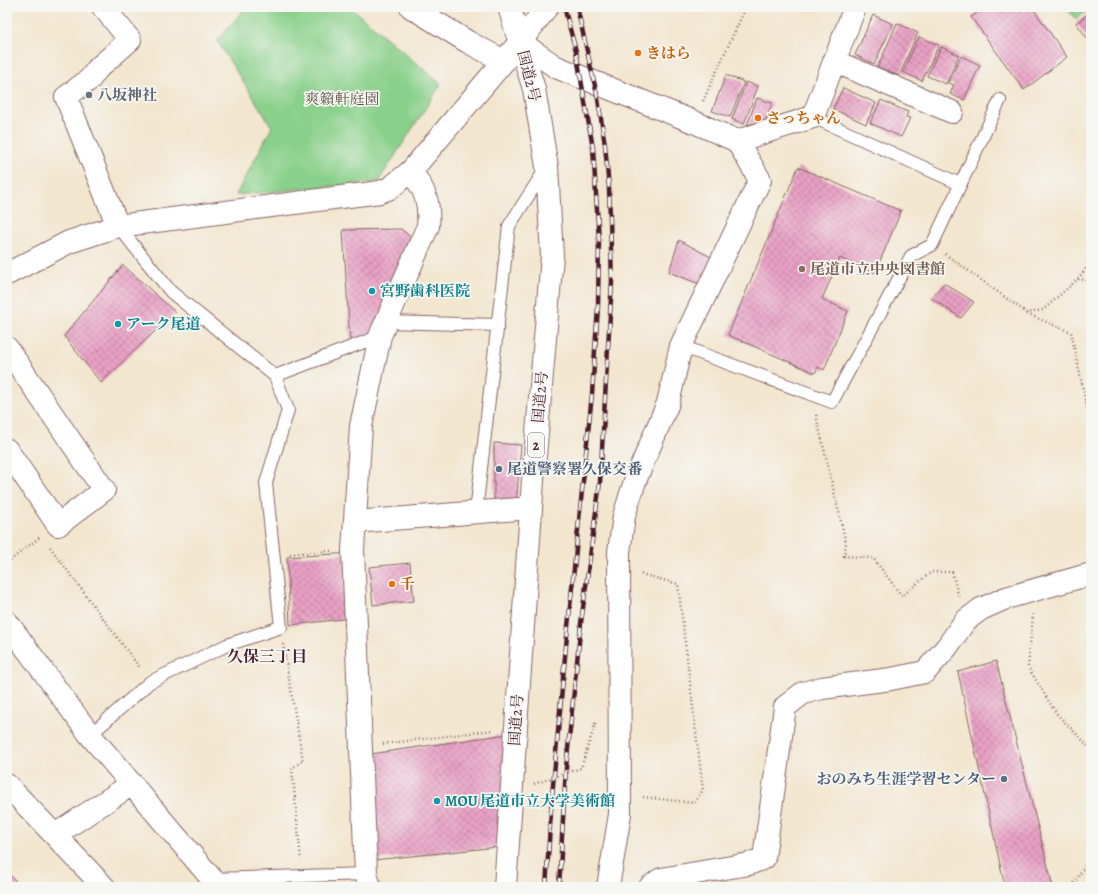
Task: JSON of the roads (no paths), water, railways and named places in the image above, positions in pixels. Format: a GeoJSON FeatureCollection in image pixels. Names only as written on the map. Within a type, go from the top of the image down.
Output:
{"type":"FeatureCollection","features":[{"type":"Feature","properties":{"kind":"main road"},"geometry":{"type":"LineString","coordinates":[[103,7],[130,40],[98,68],[90,79],[66,97],[118,226]]}},
{"type":"Feature","properties":{"kind":"main road"},"geometry":{"type":"LineString","coordinates":[[411,7],[468,42],[504,61]]}},
{"type":"Feature","properties":{"kind":"main road","name":"国道2号"},"geometry":{"type":"LineString","coordinates":[[505,887],[531,508],[552,256],[547,167],[534,89],[509,7]]}},
{"type":"Feature","properties":{"kind":"main road"},"geometry":{"type":"LineString","coordinates":[[7,274],[69,242],[118,226],[380,192],[390,188],[411,171],[520,42],[547,7]]}},
{"type":"Feature","properties":{"kind":"main road"},"geometry":{"type":"LineString","coordinates":[[737,141],[813,117],[855,7]]}},
{"type":"Feature","properties":{"kind":"main road"},"geometry":{"type":"LineString","coordinates":[[520,42],[556,67],[694,122],[737,141],[760,180],[681,346],[668,403],[635,481],[624,516],[620,535],[621,795],[620,814],[608,887]]}},
{"type":"Feature","properties":{"kind":"main road"},"geometry":{"type":"LineString","coordinates":[[834,61],[952,112]]}},
{"type":"Feature","properties":{"kind":"main road"},"geometry":{"type":"LineString","coordinates":[[368,880],[353,550],[361,426],[383,329],[428,226],[428,202],[424,191],[411,171]]}},
{"type":"Feature","properties":{"kind":"main road"},"geometry":{"type":"LineString","coordinates":[[7,348],[104,490],[50,530],[7,450]]}},
{"type":"Feature","properties":{"kind":"main road"},"geometry":{"type":"LineString","coordinates":[[355,522],[531,508]]}},
{"type":"Feature","properties":{"kind":"main road"},"geometry":{"type":"LineString","coordinates":[[650,887],[661,879],[749,864],[764,858],[785,707],[803,693],[822,688],[891,679],[925,672],[947,647],[965,620],[981,609],[1006,598],[1091,574]]}},
{"type":"Feature","properties":{"kind":"main road"},"geometry":{"type":"LineString","coordinates":[[7,622],[90,735],[213,883]]}},
{"type":"Feature","properties":{"kind":"main road"},"geometry":{"type":"LineString","coordinates":[[55,835],[132,784]]}},
{"type":"Feature","properties":{"kind":"main road"},"geometry":{"type":"LineString","coordinates":[[7,785],[104,887]]}},
{"type":"Feature","properties":{"kind":"lane"},"geometry":{"type":"LineString","coordinates":[[681,346],[832,402],[911,256],[932,244],[1000,100]]}},
{"type":"Feature","properties":{"kind":"lane"},"geometry":{"type":"LineString","coordinates":[[813,117],[960,184]]}},
{"type":"Feature","properties":{"kind":"lane"},"geometry":{"type":"LineString","coordinates":[[476,512],[509,226],[547,167]]}},
{"type":"Feature","properties":{"kind":"lane"},"geometry":{"type":"LineString","coordinates":[[90,735],[150,682],[227,645],[281,627],[266,483],[288,410],[275,376],[171,292],[118,226]]}},
{"type":"Feature","properties":{"kind":"lane"},"geometry":{"type":"LineString","coordinates":[[275,376],[383,329],[498,325]]}},
{"type":"Feature","properties":{"kind":"lane"},"geometry":{"type":"LineString","coordinates":[[213,883],[302,876],[368,880]]}},
{"type":"Feature","properties":{"kind":"railway"},"geometry":{"type":"LineString","coordinates":[[546,887],[552,796],[592,394],[598,307],[599,240],[593,148],[576,51],[564,7]]}},
{"type":"Feature","properties":{"kind":"railway"},"geometry":{"type":"LineString","coordinates":[[559,887],[566,768],[581,623],[600,482],[612,281],[609,188],[605,145],[598,99],[577,7]]}},
{"type":"Feature","properties":{"kind":"place","name":"きはら"},"geometry":{"type":"Point","coordinates":[638,53]}},
{"type":"Feature","properties":{"kind":"place","name":"八坂神社"},"geometry":{"type":"Point","coordinates":[89,95]}},
{"type":"Feature","properties":{"kind":"place","name":"さっちゃん"},"geometry":{"type":"Point","coordinates":[758,118]}},
{"type":"Feature","properties":{"kind":"place","name":"尾道市立中央図書館"},"geometry":{"type":"Point","coordinates":[802,269]}},
{"type":"Feature","properties":{"kind":"place","name":"宮野歯科医院"},"geometry":{"type":"Point","coordinates":[372,291]}},
{"type":"Feature","properties":{"kind":"place","name":"アーク尾道"},"geometry":{"type":"Point","coordinates":[118,324]}},
{"type":"Feature","properties":{"kind":"place","name":"尾道警察署久保交番"},"geometry":{"type":"Point","coordinates":[499,469]}},
{"type":"Feature","properties":{"kind":"place","name":"千"},"geometry":{"type":"Point","coordinates":[392,584]}},
{"type":"Feature","properties":{"kind":"place","name":"おのみち生涯学習センター"},"geometry":{"type":"Point","coordinates":[1004,779]}},
{"type":"Feature","properties":{"kind":"place","name":"MOU 尾道市立大学美術館"},"geometry":{"type":"Point","coordinates":[437,801]}},
{"type":"Feature","properties":{"kind":"district","name":"久保三丁目"},"geometry":{"type":"Point","coordinates":[267,656]}},
{"type":"Feature","properties":{"kind":"park label","name":"爽籟軒庭園"},"geometry":{"type":"Point","coordinates":[342,99]}}]}
